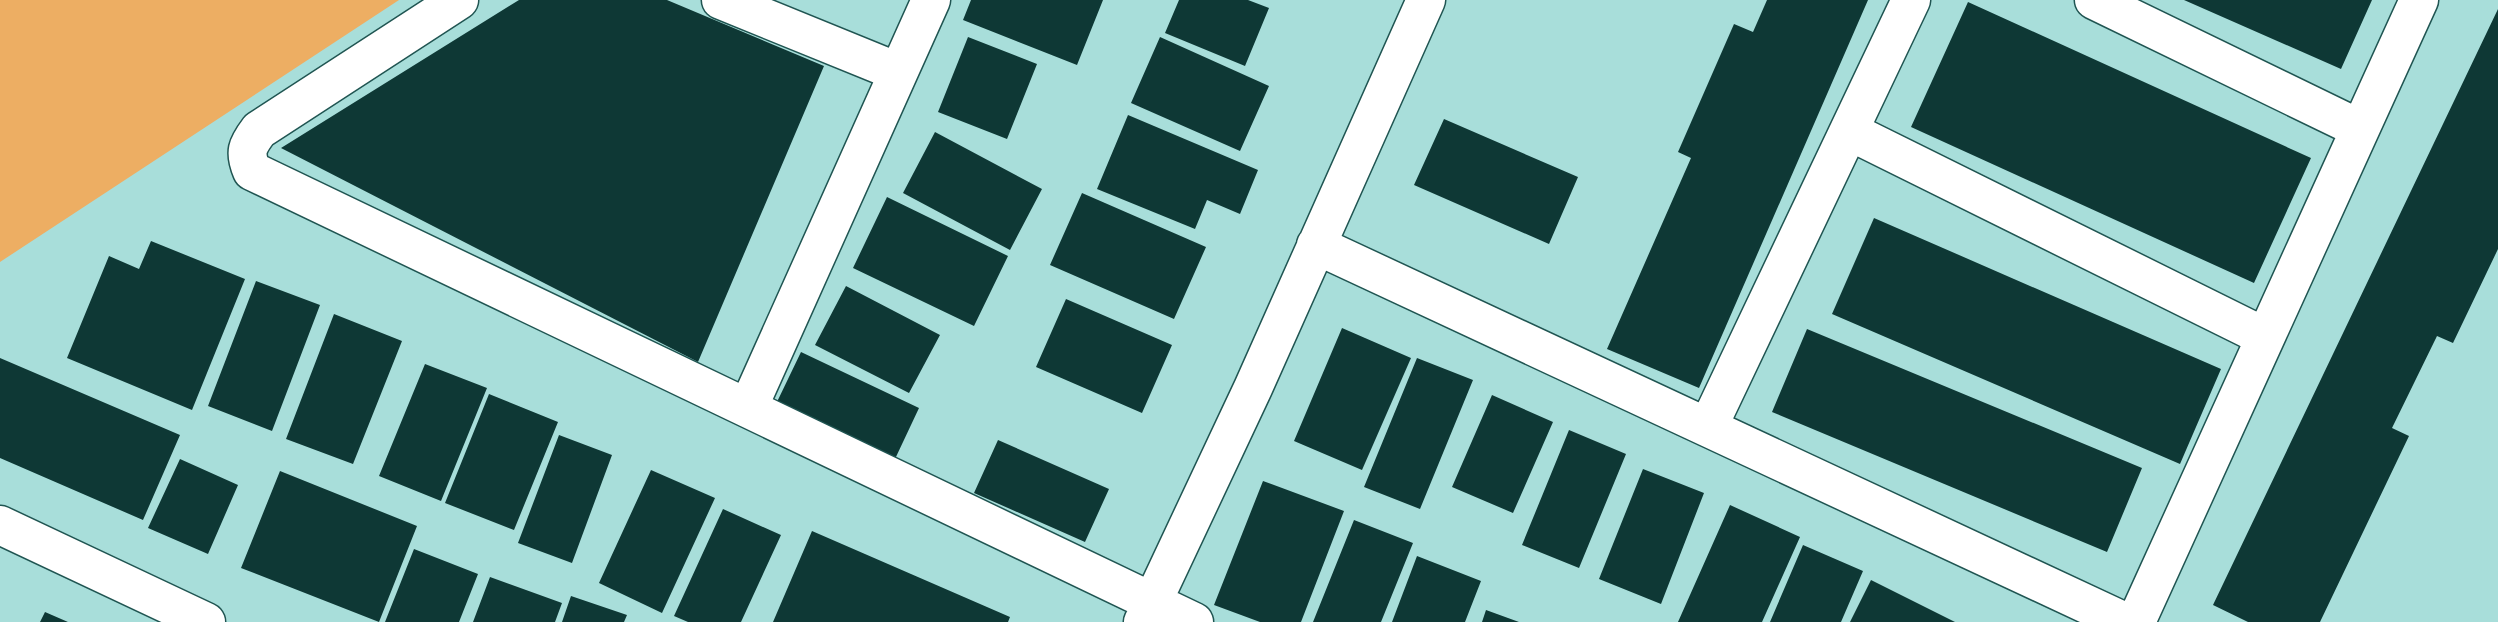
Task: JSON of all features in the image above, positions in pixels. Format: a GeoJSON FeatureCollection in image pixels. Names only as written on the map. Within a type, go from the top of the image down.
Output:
{"type":"FeatureCollection","features":[{"type":"Feature","properties":{"kind":"street"},"geometry":{"type":"LineString","coordinates":[[459,0],[259,130],[250,143],[246,157],[252,171],[748,408],[1148,612],[1194,622]]}},
{"type":"Feature","properties":{"kind":"street"},"geometry":{"type":"LineString","coordinates":[[721,0],[898,72]]}},
{"type":"Feature","properties":{"kind":"street"},"geometry":{"type":"LineString","coordinates":[[748,408],[931,0]]}},
{"type":"Feature","properties":{"kind":"street"},"geometry":{"type":"LineString","coordinates":[[1148,612],[1426,0]]}},
{"type":"Feature","properties":{"kind":"street"},"geometry":{"type":"LineString","coordinates":[[1708,427],[1911,0]]}},
{"type":"Feature","properties":{"kind":"street"},"geometry":{"type":"LineString","coordinates":[[2094,0],[2360,129]]}},
{"type":"Feature","properties":{"kind":"street"},"geometry":{"type":"LineString","coordinates":[[2136,622],[2419,0]]}},
{"type":"Feature","properties":{"kind":"street"},"geometry":{"type":"LineString","coordinates":[[1849,131],[2265,337]]}},
{"type":"Feature","properties":{"kind":"street"},"geometry":{"type":"LineString","coordinates":[[1316,245],[2125,622]]}},
{"type":"Feature","properties":{"kind":"street"},"geometry":{"type":"LineString","coordinates":[[0,525],[206,622]]}},
{"type":"Feature","properties":{"kind":"shaded area"},"geometry":{"type":"Polygon","coordinates":[[[0,0],[399,0],[0,262],[0,0]]]}},
{"type":"Feature","properties":{"kind":"building"},"geometry":{"type":"Polygon","coordinates":[[[519,0],[667,0],[824,66],[698,362],[281,148],[519,0]]]}},
{"type":"Feature","properties":{"kind":"building"},"geometry":{"type":"Polygon","coordinates":[[[971,0],[1103,0],[1077,65],[963,20],[971,0]]]}},
{"type":"Feature","properties":{"kind":"building"},"geometry":{"type":"Polygon","coordinates":[[[1179,0],[1248,0],[1269,8],[1245,66],[1165,33],[1179,0]]]}},
{"type":"Feature","properties":{"kind":"building"},"geometry":{"type":"Polygon","coordinates":[[[1767,0],[1868,0],[1699,388],[1607,349],[1691,158],[1678,152],[1734,24],[1753,32],[1767,0]]]}},
{"type":"Feature","properties":{"kind":"building"},"geometry":{"type":"Polygon","coordinates":[[[2184,0],[2372,0],[2341,69],[2184,0]]]}},
{"type":"Feature","properties":{"kind":"building"},"geometry":{"type":"Polygon","coordinates":[[[1968,2],[2311,158],[2254,283],[1911,127],[1968,2]]]}},
{"type":"Feature","properties":{"kind":"building"},"geometry":{"type":"Polygon","coordinates":[[[2498,9],[2498,249],[2453,343],[2437,336],[2392,428],[2409,436],[2320,622],[2248,622],[2213,605],[2498,9]]]}},
{"type":"Feature","properties":{"kind":"building"},"geometry":{"type":"Polygon","coordinates":[[[968,37],[1037,64],[1007,139],[938,112],[968,37]]]}},
{"type":"Feature","properties":{"kind":"building"},"geometry":{"type":"Polygon","coordinates":[[[1160,37],[1269,86],[1240,151],[1131,103],[1160,37]]]}},
{"type":"Feature","properties":{"kind":"building"},"geometry":{"type":"Polygon","coordinates":[[[1128,115],[1258,170],[1240,214],[1207,200],[1195,229],[1097,189],[1128,115]]]}},
{"type":"Feature","properties":{"kind":"building"},"geometry":{"type":"Polygon","coordinates":[[[1444,119],[1578,177],[1549,244],[1414,185],[1444,119]]]}},
{"type":"Feature","properties":{"kind":"building"},"geometry":{"type":"Polygon","coordinates":[[[935,132],[1042,189],[1010,250],[903,193],[935,132]]]}},
{"type":"Feature","properties":{"kind":"building"},"geometry":{"type":"Polygon","coordinates":[[[1082,193],[1206,247],[1174,319],[1050,265],[1082,193]]]}},
{"type":"Feature","properties":{"kind":"building"},"geometry":{"type":"Polygon","coordinates":[[[887,197],[1008,256],[974,326],[853,268],[887,197]]]}},
{"type":"Feature","properties":{"kind":"building"},"geometry":{"type":"Polygon","coordinates":[[[1874,218],[2221,369],[2180,464],[1832,314],[1874,218]]]}},
{"type":"Feature","properties":{"kind":"building"},"geometry":{"type":"Polygon","coordinates":[[[151,241],[245,279],[192,410],[67,358],[109,256],[139,269],[151,241]]]}},
{"type":"Feature","properties":{"kind":"building"},"geometry":{"type":"Polygon","coordinates":[[[256,281],[320,305],[272,431],[208,406],[256,281]]]}},
{"type":"Feature","properties":{"kind":"building"},"geometry":{"type":"Polygon","coordinates":[[[846,286],[940,335],[909,393],[815,345],[846,286]]]}},
{"type":"Feature","properties":{"kind":"building"},"geometry":{"type":"Polygon","coordinates":[[[1066,299],[1172,345],[1142,413],[1036,367],[1066,299]]]}},
{"type":"Feature","properties":{"kind":"building"},"geometry":{"type":"Polygon","coordinates":[[[334,314],[402,341],[353,464],[286,439],[334,314]]]}},
{"type":"Feature","properties":{"kind":"building"},"geometry":{"type":"Polygon","coordinates":[[[1342,328],[1411,358],[1362,470],[1294,441],[1342,328]]]}},
{"type":"Feature","properties":{"kind":"building"},"geometry":{"type":"Polygon","coordinates":[[[1807,329],[2142,468],[2107,552],[1772,412],[1807,329]]]}},
{"type":"Feature","properties":{"kind":"building"},"geometry":{"type":"Polygon","coordinates":[[[801,352],[919,408],[895,459],[776,404],[801,352]]]}},
{"type":"Feature","properties":{"kind":"building"},"geometry":{"type":"Polygon","coordinates":[[[0,358],[180,435],[143,520],[0,458],[0,358]]]}},
{"type":"Feature","properties":{"kind":"building"},"geometry":{"type":"Polygon","coordinates":[[[1417,358],[1473,380],[1420,509],[1364,487],[1417,358]]]}},
{"type":"Feature","properties":{"kind":"building"},"geometry":{"type":"Polygon","coordinates":[[[425,364],[487,388],[441,501],[379,476],[425,364]]]}},
{"type":"Feature","properties":{"kind":"building"},"geometry":{"type":"Polygon","coordinates":[[[489,394],[558,422],[514,530],[445,503],[489,394]]]}},
{"type":"Feature","properties":{"kind":"building"},"geometry":{"type":"Polygon","coordinates":[[[1492,395],[1553,422],[1513,513],[1452,487],[1492,395]]]}},
{"type":"Feature","properties":{"kind":"building"},"geometry":{"type":"Polygon","coordinates":[[[1569,430],[1626,454],[1579,568],[1522,545],[1569,430]]]}},
{"type":"Feature","properties":{"kind":"building"},"geometry":{"type":"Polygon","coordinates":[[[559,435],[612,455],[572,563],[518,543],[559,435]]]}},
{"type":"Feature","properties":{"kind":"building"},"geometry":{"type":"Polygon","coordinates":[[[998,440],[1109,489],[1085,542],[974,493],[998,440]]]}},
{"type":"Feature","properties":{"kind":"building"},"geometry":{"type":"Polygon","coordinates":[[[180,459],[238,485],[208,554],[148,528],[180,459]]]}},
{"type":"Feature","properties":{"kind":"building"},"geometry":{"type":"Polygon","coordinates":[[[1643,469],[1704,493],[1661,604],[1599,579],[1643,469]]]}},
{"type":"Feature","properties":{"kind":"building"},"geometry":{"type":"Polygon","coordinates":[[[651,470],[715,498],[662,613],[599,583],[651,470]]]}},
{"type":"Feature","properties":{"kind":"building"},"geometry":{"type":"Polygon","coordinates":[[[280,471],[417,526],[379,622],[241,568],[280,471]]]}},
{"type":"Feature","properties":{"kind":"building"},"geometry":{"type":"Polygon","coordinates":[[[1263,481],[1344,511],[1301,622],[1260,622],[1214,605],[1263,481]]]}},
{"type":"Feature","properties":{"kind":"building"},"geometry":{"type":"Polygon","coordinates":[[[1730,505],[1800,537],[1762,622],[1678,622],[1730,505]]]}},
{"type":"Feature","properties":{"kind":"building"},"geometry":{"type":"Polygon","coordinates":[[[723,509],[781,535],[741,622],[688,622],[674,616],[723,509]]]}},
{"type":"Feature","properties":{"kind":"building"},"geometry":{"type":"Polygon","coordinates":[[[1354,520],[1413,543],[1381,622],[1313,622],[1354,520]]]}},
{"type":"Feature","properties":{"kind":"building"},"geometry":{"type":"Polygon","coordinates":[[[812,531],[1010,617],[1008,622],[773,622],[812,531]]]}},
{"type":"Feature","properties":{"kind":"building"},"geometry":{"type":"Polygon","coordinates":[[[1803,545],[1863,571],[1841,622],[1770,622],[1803,545]]]}},
{"type":"Feature","properties":{"kind":"building"},"geometry":{"type":"Polygon","coordinates":[[[414,549],[478,574],[459,622],[385,622],[414,549]]]}},
{"type":"Feature","properties":{"kind":"building"},"geometry":{"type":"Polygon","coordinates":[[[1417,556],[1481,581],[1465,622],[1392,622],[1417,556]]]}},
{"type":"Feature","properties":{"kind":"building"},"geometry":{"type":"Polygon","coordinates":[[[490,577],[562,603],[555,622],[473,622],[490,577]]]}},
{"type":"Feature","properties":{"kind":"building"},"geometry":{"type":"Polygon","coordinates":[[[1871,580],[1955,622],[1850,622],[1871,580]]]}},
{"type":"Feature","properties":{"kind":"building"},"geometry":{"type":"Polygon","coordinates":[[[571,596],[627,615],[624,622],[562,622],[571,596]]]}},
{"type":"Feature","properties":{"kind":"building"},"geometry":{"type":"Polygon","coordinates":[[[1486,610],[1519,622],[1482,622],[1486,610]]]}},
{"type":"Feature","properties":{"kind":"building"},"geometry":{"type":"Polygon","coordinates":[[[45,612],[68,622],[40,622],[45,612]]]}}]}
